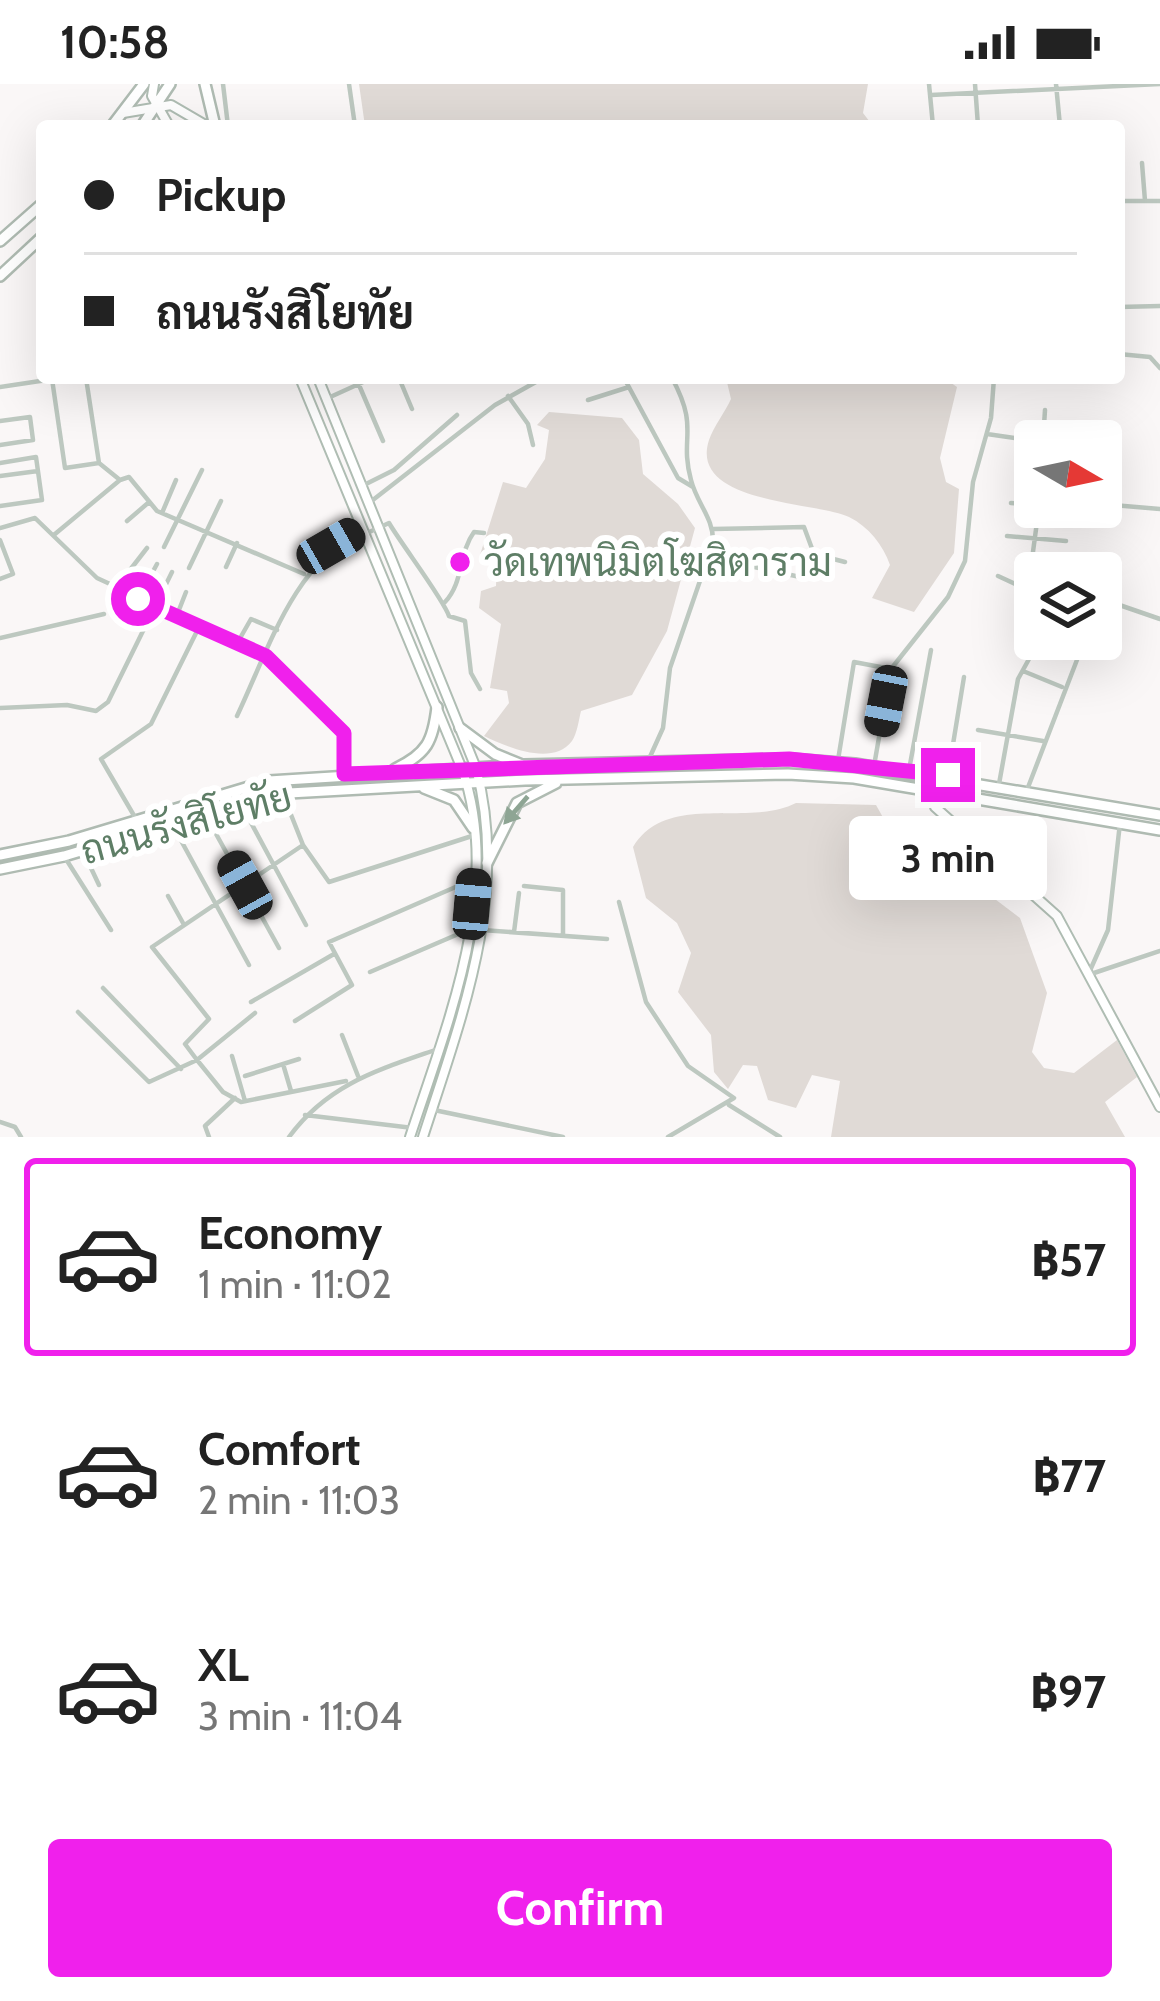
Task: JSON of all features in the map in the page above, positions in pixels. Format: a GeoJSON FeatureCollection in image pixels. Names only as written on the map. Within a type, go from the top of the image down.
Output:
{"type":"FeatureCollection","features":[{"type":"Feature","properties":{"kind":"main road"},"geometry":{"type":"LineString","coordinates":[[117,120],[144,84]]}},
{"type":"Feature","properties":{"kind":"main road"},"geometry":{"type":"LineString","coordinates":[[154,84],[156,105],[165,120]]}},
{"type":"Feature","properties":{"kind":"main road"},"geometry":{"type":"LineString","coordinates":[[146,120],[170,84]]}},
{"type":"Feature","properties":{"kind":"main road"},"geometry":{"type":"LineString","coordinates":[[205,84],[210,120]]}},
{"type":"Feature","properties":{"kind":"main road"},"geometry":{"type":"LineString","coordinates":[[122,114],[156,105],[202,120]]}},
{"type":"Feature","properties":{"kind":"main road"},"geometry":{"type":"LineString","coordinates":[[0,241],[36,209]]}},
{"type":"Feature","properties":{"kind":"main road"},"geometry":{"type":"LineString","coordinates":[[0,276],[36,243]]}},
{"type":"Feature","properties":{"kind":"main road"},"geometry":{"type":"LineString","coordinates":[[302,384],[467,783],[474,879],[470,928],[412,1133]]}},
{"type":"Feature","properties":{"kind":"main road"},"geometry":{"type":"LineString","coordinates":[[321,384],[480,782],[487,863],[482,930],[458,1028],[423,1137]]}},
{"type":"Feature","properties":{"kind":"main road"},"geometry":{"type":"LineString","coordinates":[[391,772],[416,760],[431,744],[437,707]]}},
{"type":"Feature","properties":{"kind":"main road"},"geometry":{"type":"LineString","coordinates":[[460,728],[495,754],[524,766]]}},
{"type":"Feature","properties":{"kind":"main road","name":"ถนนรังสิโยทัย"},"geometry":{"type":"LineString","coordinates":[[0,855],[269,781],[524,766],[838,762],[948,775],[1160,814]]}},
{"type":"Feature","properties":{"kind":"main road","name":"ถนนรังสิโยทัย"},"geometry":{"type":"LineString","coordinates":[[0,868],[64,856],[211,809],[282,792],[412,784],[788,774],[934,788],[1160,830]]}},
{"type":"Feature","properties":{"kind":"main road"},"geometry":{"type":"LineString","coordinates":[[487,863],[517,803],[567,779]]}},
{"type":"Feature","properties":{"kind":"main road"},"geometry":{"type":"LineString","coordinates":[[412,784],[454,800],[473,832]]}},
{"type":"Feature","properties":{"kind":"main road"},"geometry":{"type":"LineString","coordinates":[[934,788],[934,807],[1041,897],[1160,1107]]}},
{"type":"Feature","properties":{"kind":"main road"},"geometry":{"type":"LineString","coordinates":[[1088,816],[1091,802]]}},
{"type":"Feature","properties":{"kind":"main road"},"geometry":{"type":"LineString","coordinates":[[164,813],[170,825]]}},
{"type":"Feature","properties":{"kind":"main road"},"geometry":{"type":"LineString","coordinates":[[438,1049],[450,1053]]}},
{"type":"Feature","properties":{"kind":"street"},"geometry":{"type":"LineString","coordinates":[[223,84],[227,120]]}},
{"type":"Feature","properties":{"kind":"street"},"geometry":{"type":"LineString","coordinates":[[349,84],[354,120]]}},
{"type":"Feature","properties":{"kind":"street"},"geometry":{"type":"LineString","coordinates":[[929,84],[933,120]]}},
{"type":"Feature","properties":{"kind":"street"},"geometry":{"type":"LineString","coordinates":[[975,84],[978,120]]}},
{"type":"Feature","properties":{"kind":"street"},"geometry":{"type":"LineString","coordinates":[[931,94],[1160,85]]}},
{"type":"Feature","properties":{"kind":"street"},"geometry":{"type":"LineString","coordinates":[[1056,87],[1059,120]]}},
{"type":"Feature","properties":{"kind":"street"},"geometry":{"type":"LineString","coordinates":[[1142,163],[1145,201]]}},
{"type":"Feature","properties":{"kind":"street"},"geometry":{"type":"LineString","coordinates":[[1125,201],[1160,201]]}},
{"type":"Feature","properties":{"kind":"street"},"geometry":{"type":"LineString","coordinates":[[1125,307],[1160,306]]}},
{"type":"Feature","properties":{"kind":"street"},"geometry":{"type":"LineString","coordinates":[[1125,355],[1150,357],[1160,368]]}},
{"type":"Feature","properties":{"kind":"street"},"geometry":{"type":"LineString","coordinates":[[0,387],[36,382]]}},
{"type":"Feature","properties":{"kind":"street"},"geometry":{"type":"LineString","coordinates":[[57,384],[65,468],[99,463]]}},
{"type":"Feature","properties":{"kind":"street"},"geometry":{"type":"LineString","coordinates":[[87,384],[99,463],[120,480]]}},
{"type":"Feature","properties":{"kind":"street"},"geometry":{"type":"LineString","coordinates":[[327,399],[352,384]]}},
{"type":"Feature","properties":{"kind":"street"},"geometry":{"type":"LineString","coordinates":[[358,384],[383,441]]}},
{"type":"Feature","properties":{"kind":"street"},"geometry":{"type":"LineString","coordinates":[[402,384],[412,409]]}},
{"type":"Feature","properties":{"kind":"street"},"geometry":{"type":"LineString","coordinates":[[369,503],[508,396],[531,384]]}},
{"type":"Feature","properties":{"kind":"street"},"geometry":{"type":"LineString","coordinates":[[627,384],[678,478],[692,487]]}},
{"type":"Feature","properties":{"kind":"street"},"geometry":{"type":"LineString","coordinates":[[648,762],[663,728],[670,668],[709,557],[713,529],[692,487],[691,420],[675,384]]}},
{"type":"Feature","properties":{"kind":"street"},"geometry":{"type":"LineString","coordinates":[[874,766],[891,670],[948,597],[965,561],[973,482],[994,384]]}},
{"type":"Feature","properties":{"kind":"street"},"geometry":{"type":"LineString","coordinates":[[588,400],[629,387]]}},
{"type":"Feature","properties":{"kind":"street"},"geometry":{"type":"LineString","coordinates":[[508,396],[528,424],[533,446]]}},
{"type":"Feature","properties":{"kind":"street"},"geometry":{"type":"LineString","coordinates":[[1043,420],[1045,410]]}},
{"type":"Feature","properties":{"kind":"street"},"geometry":{"type":"LineString","coordinates":[[362,486],[394,470],[457,415]]}},
{"type":"Feature","properties":{"kind":"street"},"geometry":{"type":"LineString","coordinates":[[0,421],[30,417],[33,440],[0,445]]}},
{"type":"Feature","properties":{"kind":"street"},"geometry":{"type":"LineString","coordinates":[[987,434],[1014,438]]}},
{"type":"Feature","properties":{"kind":"street"},"geometry":{"type":"LineString","coordinates":[[0,463],[36,457],[42,500],[0,506]]}},
{"type":"Feature","properties":{"kind":"street"},"geometry":{"type":"LineString","coordinates":[[164,547],[202,470]]}},
{"type":"Feature","properties":{"kind":"street"},"geometry":{"type":"LineString","coordinates":[[0,476],[38,471]]}},
{"type":"Feature","properties":{"kind":"street"},"geometry":{"type":"LineString","coordinates":[[54,536],[129,477],[162,513],[304,574]]}},
{"type":"Feature","properties":{"kind":"street"},"geometry":{"type":"LineString","coordinates":[[162,513],[176,480]]}},
{"type":"Feature","properties":{"kind":"street"},"geometry":{"type":"LineString","coordinates":[[190,568],[221,502]]}},
{"type":"Feature","properties":{"kind":"street"},"geometry":{"type":"LineString","coordinates":[[127,521],[148,503]]}},
{"type":"Feature","properties":{"kind":"street"},"geometry":{"type":"LineString","coordinates":[[1122,506],[1160,509]]}},
{"type":"Feature","properties":{"kind":"street"},"geometry":{"type":"LineString","coordinates":[[0,527],[35,518],[97,578],[266,656],[344,733],[344,774]]}},
{"type":"Feature","properties":{"kind":"street"},"geometry":{"type":"LineString","coordinates":[[237,716],[304,574],[331,546],[388,523],[424,583],[445,602],[448,616],[466,621],[471,673],[480,689]]}},
{"type":"Feature","properties":{"kind":"street"},"geometry":{"type":"LineString","coordinates":[[713,529],[804,527],[814,554]]}},
{"type":"Feature","properties":{"kind":"street"},"geometry":{"type":"LineString","coordinates":[[1035,552],[1036,528]]}},
{"type":"Feature","properties":{"kind":"street"},"geometry":{"type":"LineString","coordinates":[[445,602],[458,586],[465,545],[474,532],[484,533]]}},
{"type":"Feature","properties":{"kind":"street"},"geometry":{"type":"LineString","coordinates":[[1007,536],[1066,541]]}},
{"type":"Feature","properties":{"kind":"street"},"geometry":{"type":"LineString","coordinates":[[0,540],[14,574],[0,579]]}},
{"type":"Feature","properties":{"kind":"street"},"geometry":{"type":"LineString","coordinates":[[226,568],[237,544]]}},
{"type":"Feature","properties":{"kind":"street"},"geometry":{"type":"LineString","coordinates":[[116,588],[147,548]]}},
{"type":"Feature","properties":{"kind":"street"},"geometry":{"type":"LineString","coordinates":[[709,557],[800,577],[814,554]]}},
{"type":"Feature","properties":{"kind":"street"},"geometry":{"type":"LineString","coordinates":[[814,554],[845,562]]}},
{"type":"Feature","properties":{"kind":"street"},"geometry":{"type":"LineString","coordinates":[[138,599],[158,564]]}},
{"type":"Feature","properties":{"kind":"street"},"geometry":{"type":"LineString","coordinates":[[0,708],[67,705],[96,711],[108,702],[172,572]]}},
{"type":"Feature","properties":{"kind":"street"},"geometry":{"type":"LineString","coordinates":[[998,576],[1014,583]]}},
{"type":"Feature","properties":{"kind":"street"},"geometry":{"type":"LineString","coordinates":[[177,615],[186,592]]}},
{"type":"Feature","properties":{"kind":"street"},"geometry":{"type":"LineString","coordinates":[[1122,607],[1160,619]]}},
{"type":"Feature","properties":{"kind":"street"},"geometry":{"type":"LineString","coordinates":[[0,638],[104,614]]}},
{"type":"Feature","properties":{"kind":"street"},"geometry":{"type":"LineString","coordinates":[[239,642],[251,619],[278,630]]}},
{"type":"Feature","properties":{"kind":"street"},"geometry":{"type":"LineString","coordinates":[[137,820],[101,759],[151,724],[200,626]]}},
{"type":"Feature","properties":{"kind":"street"},"geometry":{"type":"LineString","coordinates":[[909,770],[931,650]]}},
{"type":"Feature","properties":{"kind":"street"},"geometry":{"type":"LineString","coordinates":[[999,784],[1028,660]]}},
{"type":"Feature","properties":{"kind":"street"},"geometry":{"type":"LineString","coordinates":[[1027,790],[1076,660]]}},
{"type":"Feature","properties":{"kind":"street"},"geometry":{"type":"LineString","coordinates":[[838,762],[854,662],[891,670]]}},
{"type":"Feature","properties":{"kind":"street"},"geometry":{"type":"LineString","coordinates":[[1023,670],[1064,688]]}},
{"type":"Feature","properties":{"kind":"street"},"geometry":{"type":"LineString","coordinates":[[948,775],[964,677]]}},
{"type":"Feature","properties":{"kind":"street"},"geometry":{"type":"LineString","coordinates":[[978,730],[1043,741]]}},
{"type":"Feature","properties":{"kind":"street"},"geometry":{"type":"LineString","coordinates":[[282,792],[303,844],[329,882],[473,832]]}},
{"type":"Feature","properties":{"kind":"street"},"geometry":{"type":"LineString","coordinates":[[240,801],[306,925]]}},
{"type":"Feature","properties":{"kind":"street"},"geometry":{"type":"LineString","coordinates":[[211,809],[215,832],[279,948]]}},
{"type":"Feature","properties":{"kind":"street"},"geometry":{"type":"LineString","coordinates":[[1088,975],[1108,930],[1120,822]]}},
{"type":"Feature","properties":{"kind":"street"},"geometry":{"type":"LineString","coordinates":[[170,825],[249,965]]}},
{"type":"Feature","properties":{"kind":"street"},"geometry":{"type":"LineString","coordinates":[[303,844],[152,948],[209,1019],[185,1044],[235,1098],[245,1101],[346,1081],[438,1049]]}},
{"type":"Feature","properties":{"kind":"street"},"geometry":{"type":"LineString","coordinates":[[82,851],[99,885]]}},
{"type":"Feature","properties":{"kind":"street"},"geometry":{"type":"LineString","coordinates":[[64,856],[111,930]]}},
{"type":"Feature","properties":{"kind":"street"},"geometry":{"type":"LineString","coordinates":[[295,1021],[352,985],[328,942],[474,879]]}},
{"type":"Feature","properties":{"kind":"street"},"geometry":{"type":"LineString","coordinates":[[524,886],[563,890],[563,935]]}},
{"type":"Feature","properties":{"kind":"street"},"geometry":{"type":"LineString","coordinates":[[514,932],[520,893]]}},
{"type":"Feature","properties":{"kind":"street"},"geometry":{"type":"LineString","coordinates":[[168,896],[184,924]]}},
{"type":"Feature","properties":{"kind":"street"},"geometry":{"type":"LineString","coordinates":[[619,902],[646,1002],[688,1066],[734,1096],[668,1137]]}},
{"type":"Feature","properties":{"kind":"street"},"geometry":{"type":"LineString","coordinates":[[370,972],[470,928]]}},
{"type":"Feature","properties":{"kind":"street"},"geometry":{"type":"LineString","coordinates":[[482,930],[607,939]]}},
{"type":"Feature","properties":{"kind":"street"},"geometry":{"type":"LineString","coordinates":[[1088,975],[1160,951]]}},
{"type":"Feature","properties":{"kind":"street"},"geometry":{"type":"LineString","coordinates":[[251,1002],[334,953]]}},
{"type":"Feature","properties":{"kind":"street"},"geometry":{"type":"LineString","coordinates":[[103,988],[181,1069]]}},
{"type":"Feature","properties":{"kind":"street"},"geometry":{"type":"LineString","coordinates":[[78,1012],[149,1082],[197,1060],[256,1013]]}},
{"type":"Feature","properties":{"kind":"street"},"geometry":{"type":"LineString","coordinates":[[342,1035],[358,1076]]}},
{"type":"Feature","properties":{"kind":"street"},"geometry":{"type":"LineString","coordinates":[[232,1056],[245,1101]]}},
{"type":"Feature","properties":{"kind":"street"},"geometry":{"type":"LineString","coordinates":[[245,1076],[299,1059]]}},
{"type":"Feature","properties":{"kind":"street"},"geometry":{"type":"LineString","coordinates":[[283,1064],[291,1091]]}},
{"type":"Feature","properties":{"kind":"street"},"geometry":{"type":"LineString","coordinates":[[289,1137],[305,1115],[346,1081]]}},
{"type":"Feature","properties":{"kind":"street"},"geometry":{"type":"LineString","coordinates":[[209,1137],[205,1126],[235,1098]]}},
{"type":"Feature","properties":{"kind":"street"},"geometry":{"type":"LineString","coordinates":[[726,1103],[780,1137]]}},
{"type":"Feature","properties":{"kind":"street"},"geometry":{"type":"LineString","coordinates":[[432,1109],[559,1136]]}},
{"type":"Feature","properties":{"kind":"street"},"geometry":{"type":"LineString","coordinates":[[305,1115],[412,1133]]}},
{"type":"Feature","properties":{"kind":"street"},"geometry":{"type":"LineString","coordinates":[[0,1123],[15,1126],[21,1137]]}},
{"type":"Feature","properties":{"kind":"shaded area"},"geometry":{"type":"Polygon","coordinates":[[[359,84],[868,84],[863,113],[868,120],[364,120],[359,84]]]}},
{"type":"Feature","properties":{"kind":"shaded area"},"geometry":{"type":"Polygon","coordinates":[[[727,384],[957,387],[940,458],[946,482],[959,489],[954,553],[914,612],[872,598],[890,565],[874,537],[856,521],[760,497],[718,477],[708,461],[709,440],[731,399],[727,384]]]}},
{"type":"Feature","properties":{"kind":"shaded area"},"geometry":{"type":"Polygon","coordinates":[[[549,412],[622,418],[639,440],[643,474],[678,504],[695,528],[667,631],[632,695],[581,711],[572,741],[563,749],[541,754],[484,736],[509,703],[507,691],[490,688],[501,624],[479,608],[481,591],[496,586],[497,558],[480,555],[503,482],[526,488],[545,459],[549,430],[537,425],[549,412]]]}},
{"type":"Feature","properties":{"kind":"shaded area"},"geometry":{"type":"Polygon","coordinates":[[[796,803],[876,805],[885,821],[906,820],[935,844],[966,842],[991,863],[987,893],[1020,918],[1047,993],[1032,1052],[1044,1068],[1074,1073],[1117,1040],[1137,1077],[1105,1102],[1125,1137],[831,1137],[840,1081],[812,1075],[796,1108],[768,1100],[757,1066],[743,1065],[728,1089],[714,1072],[711,1035],[678,992],[691,953],[677,923],[646,898],[633,847],[648,830],[666,820],[754,813],[796,803]]]}},
{"type":"Feature","properties":{"kind":"place","name":"วัดเทพนิมิตโฆสิตาราม"},"geometry":{"type":"Point","coordinates":[460,562]}},
{"type":"Feature","properties":{"kind":"route"},"geometry":{"type":"LineString","coordinates":[[138,599],[266,656],[344,733],[344,774],[789,759],[948,775]]}}]}
